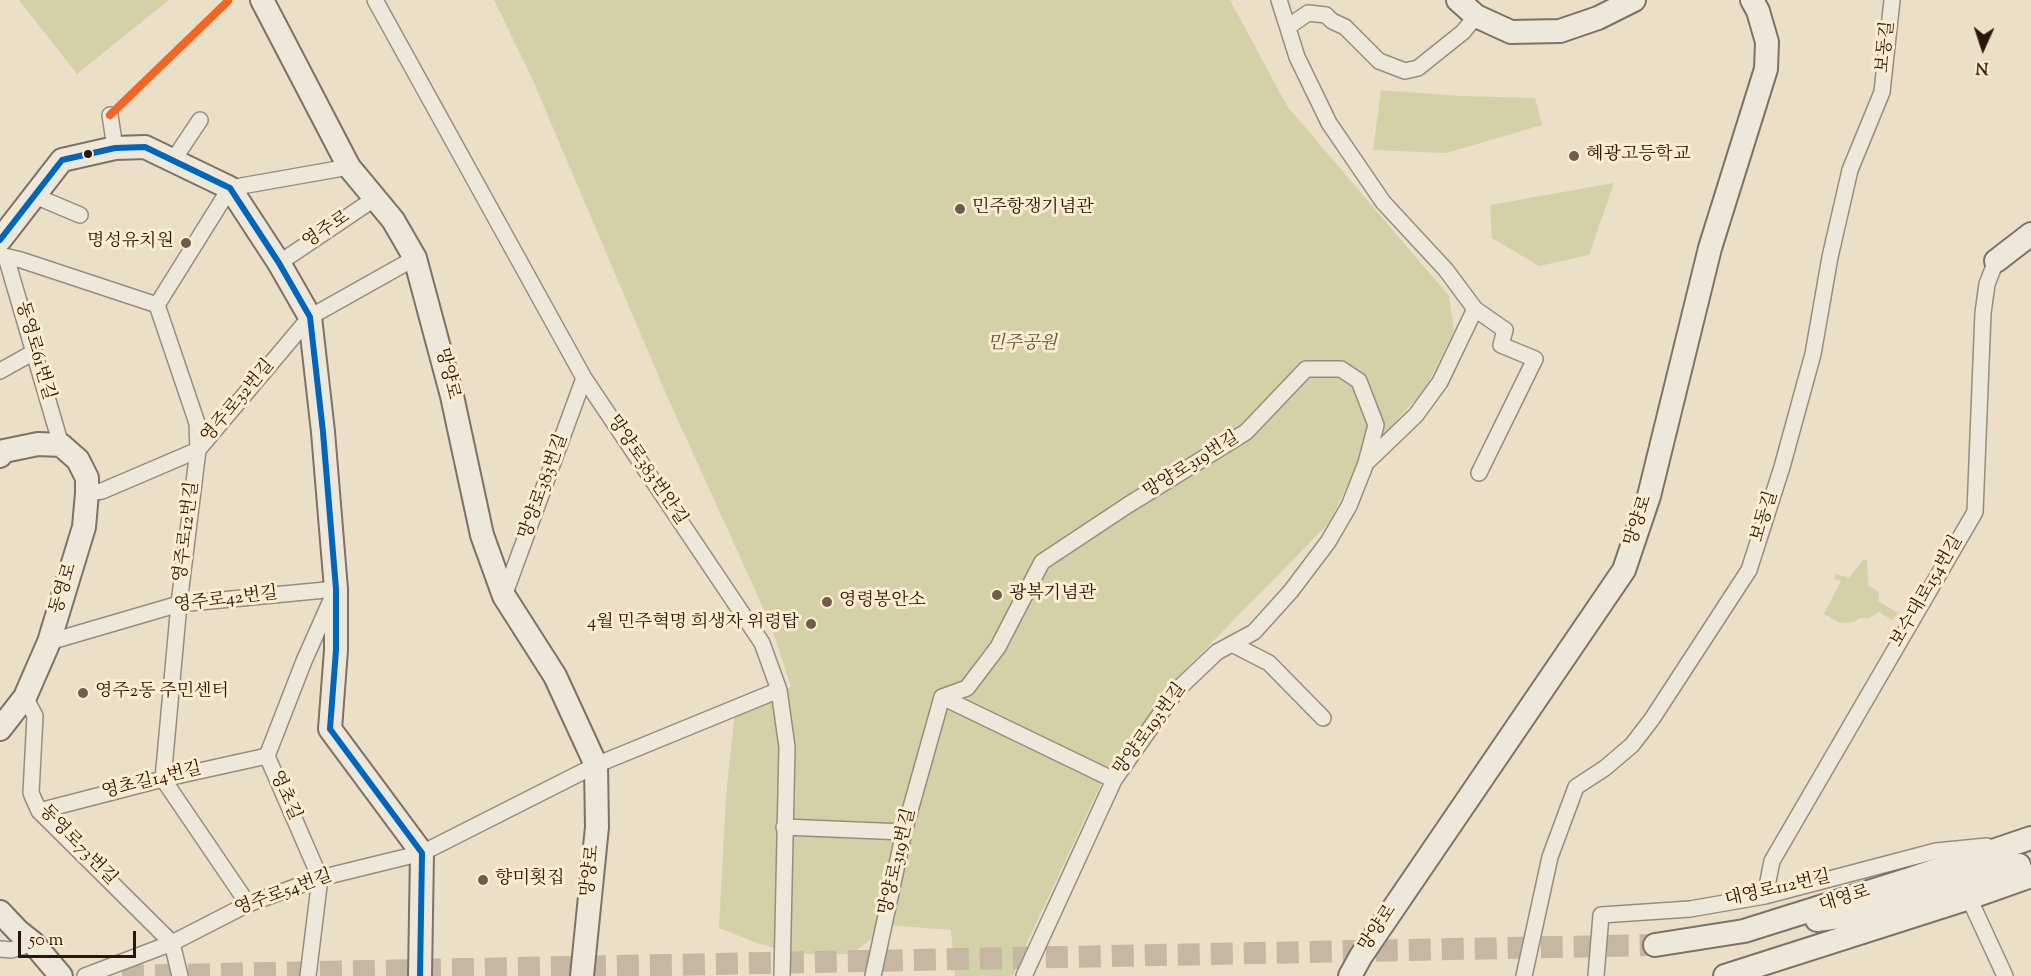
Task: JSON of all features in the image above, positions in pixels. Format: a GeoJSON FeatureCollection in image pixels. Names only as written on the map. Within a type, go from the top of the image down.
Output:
{"type":"FeatureCollection","features":[{"type":"Feature","properties":{"kind":"main road","name":"망양로"},"geometry":{"type":"LineString","coordinates":[[262,0],[350,166],[393,220],[415,258],[452,396],[482,535],[504,596],[555,675],[596,765],[597,827],[582,976]]}},
{"type":"Feature","properties":{"kind":"main road"},"geometry":{"type":"LineString","coordinates":[[1458,0],[1476,16],[1511,32],[1560,31],[1598,18],[1634,0]]}},
{"type":"Feature","properties":{"kind":"main road","name":"망양로"},"geometry":{"type":"LineString","coordinates":[[1350,976],[1361,956],[1624,570],[1649,496],[1710,248],[1766,69],[1767,42],[1752,0]]}},
{"type":"Feature","properties":{"kind":"main road"},"geometry":{"type":"LineString","coordinates":[[2,251],[35,196],[62,160],[115,148],[145,147],[230,188],[279,263],[310,317],[336,589],[336,650],[330,729],[422,853],[420,976]]}},
{"type":"Feature","properties":{"kind":"main road"},"geometry":{"type":"LineString","coordinates":[[1996,261],[2031,234]]}},
{"type":"Feature","properties":{"kind":"main road"},"geometry":{"type":"LineString","coordinates":[[1996,261],[2031,256]]}},
{"type":"Feature","properties":{"kind":"main road"},"geometry":{"type":"LineString","coordinates":[[0,456],[4,451],[38,444],[61,445]]}},
{"type":"Feature","properties":{"kind":"main road","name":"동영로"},"geometry":{"type":"LineString","coordinates":[[0,729],[25,697],[49,642],[84,527],[87,478],[78,460],[61,445]]}},
{"type":"Feature","properties":{"kind":"main road","name":"대영로"},"geometry":{"type":"LineString","coordinates":[[1655,945],[1744,931],[2022,841]]}},
{"type":"Feature","properties":{"kind":"main road"},"geometry":{"type":"LineString","coordinates":[[1744,931],[1847,916],[2031,861]]}},
{"type":"Feature","properties":{"kind":"main road","name":"대영로"},"geometry":{"type":"LineString","coordinates":[[1725,976],[2031,876]]}},
{"type":"Feature","properties":{"kind":"main road"},"geometry":{"type":"LineString","coordinates":[[0,912],[33,943],[61,976]]}},
{"type":"Feature","properties":{"kind":"street","name":"망양로383번안길"},"geometry":{"type":"LineString","coordinates":[[375,0],[584,378],[762,643],[779,690],[787,747],[782,976]]}},
{"type":"Feature","properties":{"kind":"street"},"geometry":{"type":"LineString","coordinates":[[1279,0],[1297,57],[1329,123],[1383,202],[1446,270],[1475,309],[1505,330],[1501,345],[1535,359],[1479,473]]}},
{"type":"Feature","properties":{"kind":"street","name":"보동길"},"geometry":{"type":"LineString","coordinates":[[1524,976],[1550,856],[1576,787],[1605,768],[1632,745],[1652,719],[1749,570],[1782,467],[1813,354],[1830,257],[1850,170],[1882,92],[1892,0]]}},
{"type":"Feature","properties":{"kind":"street"},"geometry":{"type":"LineString","coordinates":[[1288,27],[1308,13],[1326,15],[1332,21],[1345,27],[1379,61],[1406,71],[1418,68],[1463,32],[1476,16]]}},
{"type":"Feature","properties":{"kind":"street"},"geometry":{"type":"LineString","coordinates":[[110,115],[115,148]]}},
{"type":"Feature","properties":{"kind":"street"},"geometry":{"type":"LineString","coordinates":[[174,159],[200,120]]}},
{"type":"Feature","properties":{"kind":"street"},"geometry":{"type":"LineString","coordinates":[[2,251],[21,260],[157,305],[230,188],[350,166]]}},
{"type":"Feature","properties":{"kind":"street"},"geometry":{"type":"LineString","coordinates":[[35,196],[80,215]]}},
{"type":"Feature","properties":{"kind":"street","name":"영주로"},"geometry":{"type":"LineString","coordinates":[[279,263],[374,198]]}},
{"type":"Feature","properties":{"kind":"street","name":"동영로61번길"},"geometry":{"type":"LineString","coordinates":[[2,251],[61,445]]}},
{"type":"Feature","properties":{"kind":"street"},"geometry":{"type":"LineString","coordinates":[[310,317],[415,258]]}},
{"type":"Feature","properties":{"kind":"street","name":"보수대로154번길"},"geometry":{"type":"LineString","coordinates":[[1765,896],[1772,861],[1975,512],[1983,313],[1987,284],[1996,261]]}},
{"type":"Feature","properties":{"kind":"street","name":"영주로12번길"},"geometry":{"type":"LineString","coordinates":[[157,305],[197,423],[198,450],[179,604],[163,778]]}},
{"type":"Feature","properties":{"kind":"street"},"geometry":{"type":"LineString","coordinates":[[1366,463],[1416,415],[1440,382],[1475,309]]}},
{"type":"Feature","properties":{"kind":"street","name":"영주로32번길"},"geometry":{"type":"LineString","coordinates":[[87,493],[102,491],[198,450],[310,317]]}},
{"type":"Feature","properties":{"kind":"street"},"geometry":{"type":"LineString","coordinates":[[0,371],[34,352]]}},
{"type":"Feature","properties":{"kind":"street","name":"망양로319번길"},"geometry":{"type":"LineString","coordinates":[[873,976],[904,832],[942,697],[967,688],[998,647],[1042,562],[1128,505],[1246,432],[1305,369],[1341,369],[1359,381],[1377,425],[1366,463]]}},
{"type":"Feature","properties":{"kind":"street","name":"망양로383번길"},"geometry":{"type":"LineString","coordinates":[[504,596],[584,378]]}},
{"type":"Feature","properties":{"kind":"street","name":"망양로193번길"},"geometry":{"type":"LineString","coordinates":[[1024,976],[1114,780],[1177,690],[1217,651],[1254,632],[1291,591],[1328,542],[1348,506],[1366,463]]}},
{"type":"Feature","properties":{"kind":"street","name":"영주로42번길"},"geometry":{"type":"LineString","coordinates":[[49,642],[179,604],[336,589]]}},
{"type":"Feature","properties":{"kind":"street","name":"영초길"},"geometry":{"type":"LineString","coordinates":[[320,878],[267,756],[304,661],[336,589]]}},
{"type":"Feature","properties":{"kind":"street"},"geometry":{"type":"LineString","coordinates":[[1232,644],[1269,663],[1323,718]]}},
{"type":"Feature","properties":{"kind":"street"},"geometry":{"type":"LineString","coordinates":[[596,765],[779,690]]}},
{"type":"Feature","properties":{"kind":"street","name":"동영로73번길"},"geometry":{"type":"LineString","coordinates":[[25,697],[35,716],[31,793],[39,811],[172,943]]}},
{"type":"Feature","properties":{"kind":"street"},"geometry":{"type":"LineString","coordinates":[[942,697],[1114,780]]}},
{"type":"Feature","properties":{"kind":"street","name":"영초길14번길"},"geometry":{"type":"LineString","coordinates":[[39,811],[163,778],[267,756]]}},
{"type":"Feature","properties":{"kind":"street","name":"영주로54번길"},"geometry":{"type":"LineString","coordinates":[[85,976],[172,943],[248,904],[320,878],[422,853],[596,765]]}},
{"type":"Feature","properties":{"kind":"street"},"geometry":{"type":"LineString","coordinates":[[163,778],[248,904]]}},
{"type":"Feature","properties":{"kind":"street"},"geometry":{"type":"LineString","coordinates":[[784,827],[904,832]]}},
{"type":"Feature","properties":{"kind":"street","name":"대영로112번길"},"geometry":{"type":"LineString","coordinates":[[1596,976],[1602,915],[1690,909],[1765,896],[1936,851],[2022,841]]}},
{"type":"Feature","properties":{"kind":"street"},"geometry":{"type":"LineString","coordinates":[[308,976],[320,878]]}},
{"type":"Feature","properties":{"kind":"street"},"geometry":{"type":"LineString","coordinates":[[1969,898],[2005,976]]}},
{"type":"Feature","properties":{"kind":"street"},"geometry":{"type":"LineString","coordinates":[[0,949],[10,950],[33,943]]}},
{"type":"Feature","properties":{"kind":"street"},"geometry":{"type":"LineString","coordinates":[[172,943],[180,976]]}},
{"type":"Feature","properties":{"kind":"green space"},"geometry":{"type":"Polygon","coordinates":[[[19,0],[169,0],[77,74],[19,0]]]}},
{"type":"Feature","properties":{"kind":"green space","name":"민주공원"},"geometry":{"type":"Polygon","coordinates":[[[494,0],[1230,0],[1287,106],[1449,296],[1454,331],[1425,389],[1358,463],[1329,523],[1172,683],[1102,782],[1013,976],[955,976],[951,930],[890,925],[851,954],[794,954],[719,928],[726,795],[735,713],[791,687],[771,625],[667,396],[531,76],[494,0]]]}},
{"type":"Feature","properties":{"kind":"green space"},"geometry":{"type":"Polygon","coordinates":[[[1381,90],[1459,96],[1535,98],[1542,125],[1446,153],[1373,150],[1381,90]]]}},
{"type":"Feature","properties":{"kind":"green space"},"geometry":{"type":"Polygon","coordinates":[[[1614,183],[1589,255],[1539,266],[1492,238],[1490,205],[1614,183]]]}},
{"type":"Feature","properties":{"kind":"green space"},"geometry":{"type":"Polygon","coordinates":[[[1864,559],[1867,561],[1868,585],[1879,592],[1878,601],[1898,613],[1892,620],[1879,612],[1869,618],[1840,623],[1824,614],[1841,581],[1834,579],[1836,574],[1849,578],[1864,559]]]}},
{"type":"Feature","properties":{"kind":"tunnel"},"geometry":{"type":"LineString","coordinates":[[122,976],[1655,945]]}},
{"type":"Feature","properties":{"kind":"transit line"},"geometry":{"type":"LineString","coordinates":[[110,115],[228,1]]}},
{"type":"Feature","properties":{"kind":"transit line"},"geometry":{"type":"LineString","coordinates":[[0,240],[62,160],[115,148],[145,147],[230,188],[279,263],[310,317],[323,432],[336,589],[336,650],[330,729],[422,853],[420,976]]}},
{"type":"Feature","properties":{"kind":"place","name":"혜광고등학교"},"geometry":{"type":"Point","coordinates":[1574,156]}},
{"type":"Feature","properties":{"kind":"place","name":"민주항쟁기념관"},"geometry":{"type":"Point","coordinates":[960,209]}},
{"type":"Feature","properties":{"kind":"place","name":"명성유치원"},"geometry":{"type":"Point","coordinates":[186,243]}},
{"type":"Feature","properties":{"kind":"place","name":"광복기념관"},"geometry":{"type":"Point","coordinates":[997,595]}},
{"type":"Feature","properties":{"kind":"place","name":"영령봉안소"},"geometry":{"type":"Point","coordinates":[827,602]}},
{"type":"Feature","properties":{"kind":"place","name":"4월 민주혁명 희생자 위령탑"},"geometry":{"type":"Point","coordinates":[811,624]}},
{"type":"Feature","properties":{"kind":"place","name":"영주2동 주민센터"},"geometry":{"type":"Point","coordinates":[83,693]}},
{"type":"Feature","properties":{"kind":"place","name":"향미횟집"},"geometry":{"type":"Point","coordinates":[483,880]}}]}
